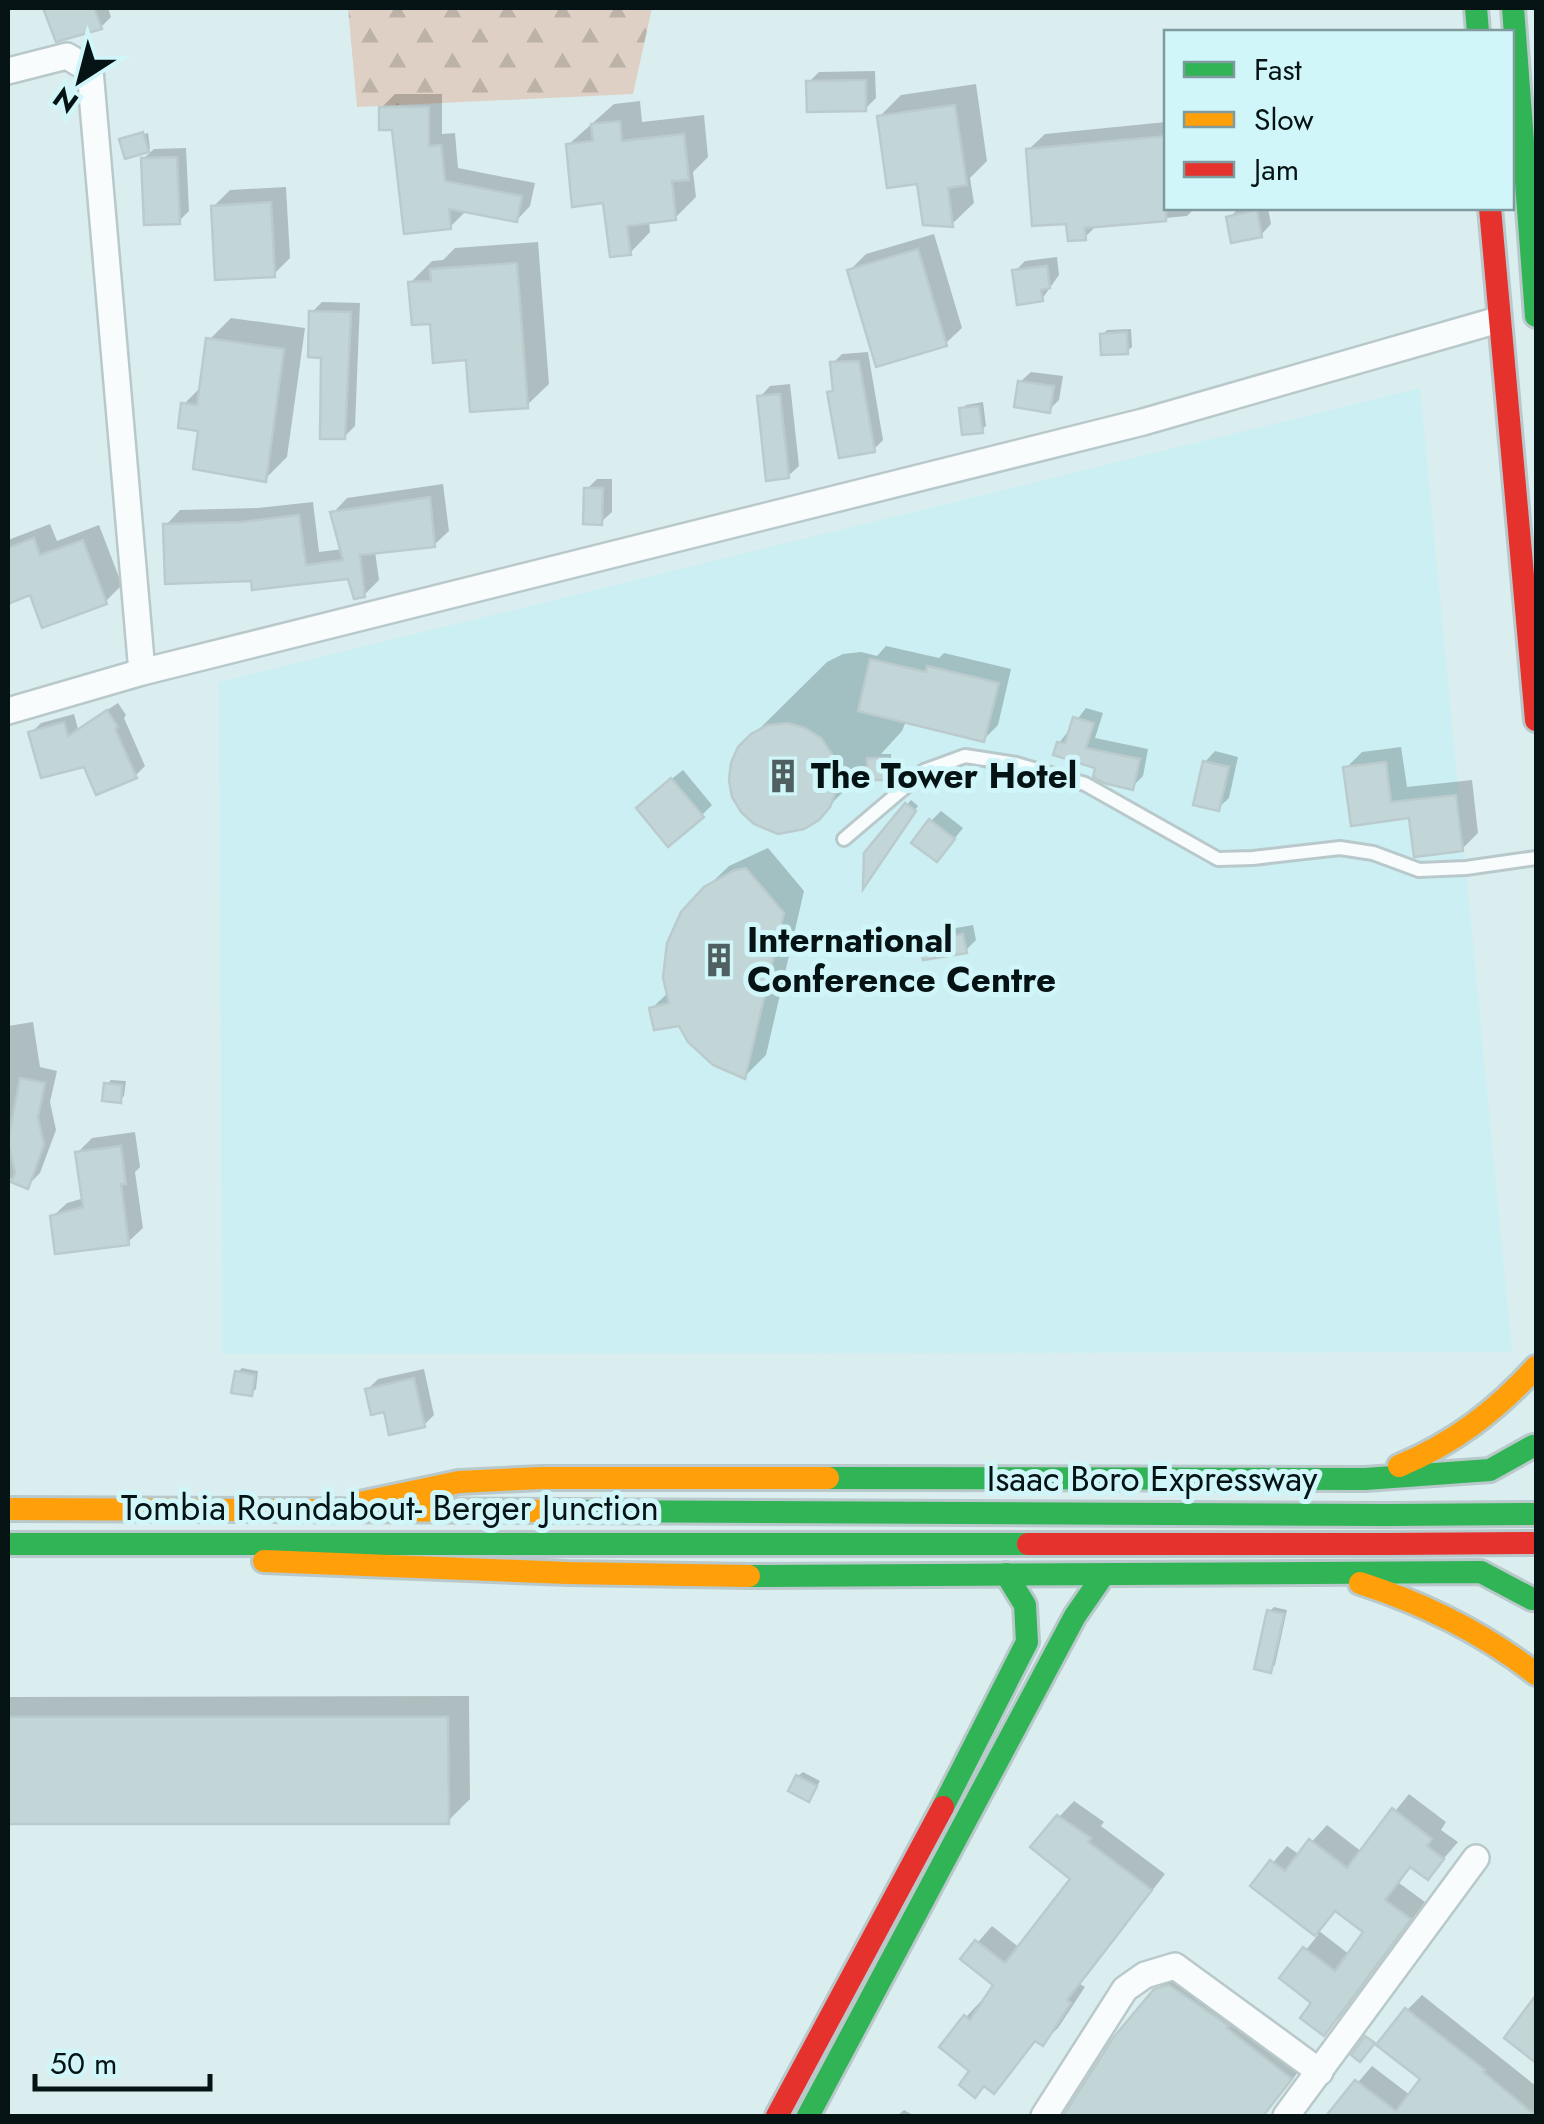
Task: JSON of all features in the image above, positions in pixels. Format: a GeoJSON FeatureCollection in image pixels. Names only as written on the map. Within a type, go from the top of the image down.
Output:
{"type":"FeatureCollection","features":[{"type":"Feature","properties":{"kind":"main road"},"geometry":{"type":"LineString","coordinates":[[1513,8],[1536,316]]}},
{"type":"Feature","properties":{"kind":"main road"},"geometry":{"type":"LineString","coordinates":[[1490,210],[1536,720]]}},
{"type":"Feature","properties":{"kind":"main road"},"geometry":{"type":"LineString","coordinates":[[1366,1479],[1432,1454],[1470,1432],[1536,1367]]}},
{"type":"Feature","properties":{"kind":"main road"},"geometry":{"type":"LineString","coordinates":[[329,1510],[458,1482],[541,1478],[1366,1479],[1490,1470],[1535,1445]]}},
{"type":"Feature","properties":{"kind":"main road"},"geometry":{"type":"LineString","coordinates":[[1534,1601],[1514,1562],[1508,1522],[1513,1489],[1535,1445]]}},
{"type":"Feature","properties":{"kind":"main road","name":"Tombia Roundabout- Berger Junction"},"geometry":{"type":"LineString","coordinates":[[8,1509],[767,1512]]}},
{"type":"Feature","properties":{"kind":"main road","name":"Isaac Boro Expressway"},"geometry":{"type":"LineString","coordinates":[[767,1512],[1536,1514]]}},
{"type":"Feature","properties":{"kind":"main road","name":"Tombia Roundabout- Berger Junction"},"geometry":{"type":"LineString","coordinates":[[8,1544],[773,1542]]}},
{"type":"Feature","properties":{"kind":"main road","name":"Isaac Boro Expressway"},"geometry":{"type":"LineString","coordinates":[[773,1542],[1536,1543]]}},
{"type":"Feature","properties":{"kind":"main road"},"geometry":{"type":"LineString","coordinates":[[164,1543],[214,1558],[507,1574],[1006,1574],[1102,1578],[1481,1572],[1534,1601]]}},
{"type":"Feature","properties":{"kind":"main road"},"geometry":{"type":"LineString","coordinates":[[1324,1573],[1396,1594],[1464,1622],[1536,1674]]}},
{"type":"Feature","properties":{"kind":"main road"},"geometry":{"type":"LineString","coordinates":[[776,2116],[925,1842],[1027,1642],[1025,1605],[1006,1574]]}},
{"type":"Feature","properties":{"kind":"main road"},"geometry":{"type":"LineString","coordinates":[[808,2116],[1066,1632],[1102,1578]]}},
{"type":"Feature","properties":{"kind":"street"},"geometry":{"type":"LineString","coordinates":[[8,71],[67,56],[90,70],[142,672]]}},
{"type":"Feature","properties":{"kind":"street"},"geometry":{"type":"LineString","coordinates":[[8,710],[142,672],[1143,422],[1498,320]]}},
{"type":"Feature","properties":{"kind":"street"},"geometry":{"type":"LineString","coordinates":[[1286,2116],[1476,1858]]}},
{"type":"Feature","properties":{"kind":"street"},"geometry":{"type":"LineString","coordinates":[[1044,2116],[1125,1989],[1145,1975],[1175,1966],[1320,2072]]}},
{"type":"Feature","properties":{"kind":"lane"},"geometry":{"type":"LineString","coordinates":[[844,839],[924,771],[965,756],[1016,764],[1084,784],[1218,859],[1340,848],[1373,854],[1419,870],[1536,858]]}},
{"type":"Feature","properties":{"kind":"shaded area"},"geometry":{"type":"Polygon","coordinates":[[[1420,388],[1512,1352],[222,1354],[219,682],[1420,388]]]}},
{"type":"Feature","properties":{"kind":"green space"},"geometry":{"type":"Polygon","coordinates":[[[348,8],[652,8],[633,94],[357,107],[348,8]]]}},
{"type":"Feature","properties":{"kind":"building"},"geometry":{"type":"Polygon","coordinates":[[[43,8],[94,8],[102,29],[56,42],[43,8]]]}},
{"type":"Feature","properties":{"kind":"building"},"geometry":{"type":"Polygon","coordinates":[[[866,80],[866,111],[807,112],[806,81],[866,80]]]}},
{"type":"Feature","properties":{"kind":"building"},"geometry":{"type":"Polygon","coordinates":[[[955,105],[967,185],[948,188],[953,227],[923,225],[917,184],[887,188],[877,116],[955,105]]]}},
{"type":"Feature","properties":{"kind":"building"},"geometry":{"type":"Polygon","coordinates":[[[379,107],[429,107],[429,146],[441,145],[445,181],[522,196],[517,222],[449,209],[451,229],[404,234],[392,130],[379,130],[379,107]]]}},
{"type":"Feature","properties":{"kind":"building"},"geometry":{"type":"Polygon","coordinates":[[[620,121],[622,141],[684,134],[689,180],[672,181],[676,220],[627,226],[631,255],[610,257],[603,203],[572,207],[566,144],[593,141],[591,124],[620,121]]]}},
{"type":"Feature","properties":{"kind":"building"},"geometry":{"type":"Polygon","coordinates":[[[143,132],[149,152],[125,159],[119,139],[143,132]]]}},
{"type":"Feature","properties":{"kind":"building"},"geometry":{"type":"Polygon","coordinates":[[[1164,136],[1166,221],[1085,228],[1086,240],[1068,241],[1066,224],[1032,226],[1026,149],[1164,136]]]}},
{"type":"Feature","properties":{"kind":"building"},"geometry":{"type":"Polygon","coordinates":[[[177,157],[180,224],[144,225],[141,158],[177,157]]]}},
{"type":"Feature","properties":{"kind":"building"},"geometry":{"type":"Polygon","coordinates":[[[271,202],[275,277],[215,280],[211,206],[271,202]]]}},
{"type":"Feature","properties":{"kind":"building"},"geometry":{"type":"Polygon","coordinates":[[[1257,210],[1262,237],[1231,243],[1226,217],[1257,210]]]}},
{"type":"Feature","properties":{"kind":"building"},"geometry":{"type":"Polygon","coordinates":[[[918,249],[947,346],[876,367],[847,270],[918,249]]]}},
{"type":"Feature","properties":{"kind":"building"},"geometry":{"type":"Polygon","coordinates":[[[517,263],[528,408],[470,412],[466,360],[433,363],[430,324],[412,325],[408,282],[431,281],[430,269],[517,263]]]}},
{"type":"Feature","properties":{"kind":"building"},"geometry":{"type":"Polygon","coordinates":[[[1047,266],[1050,288],[1041,290],[1043,301],[1017,305],[1012,270],[1047,266]]]}},
{"type":"Feature","properties":{"kind":"building"},"geometry":{"type":"Polygon","coordinates":[[[309,311],[351,312],[345,439],[320,439],[321,358],[308,357],[309,311]]]}},
{"type":"Feature","properties":{"kind":"building"},"geometry":{"type":"Polygon","coordinates":[[[1127,332],[1128,354],[1101,355],[1100,334],[1127,332]]]}},
{"type":"Feature","properties":{"kind":"building"},"geometry":{"type":"Polygon","coordinates":[[[206,338],[284,349],[266,482],[193,469],[198,431],[178,428],[181,403],[197,405],[206,338]]]}},
{"type":"Feature","properties":{"kind":"building"},"geometry":{"type":"Polygon","coordinates":[[[859,361],[875,452],[839,458],[827,392],[833,391],[830,362],[859,361]]]}},
{"type":"Feature","properties":{"kind":"building"},"geometry":{"type":"Polygon","coordinates":[[[1018,381],[1054,386],[1050,413],[1014,407],[1018,381]]]}},
{"type":"Feature","properties":{"kind":"building"},"geometry":{"type":"Polygon","coordinates":[[[780,394],[789,478],[766,481],[757,396],[780,394]]]}},
{"type":"Feature","properties":{"kind":"building"},"geometry":{"type":"Polygon","coordinates":[[[979,406],[983,433],[962,435],[959,408],[979,406]]]}},
{"type":"Feature","properties":{"kind":"building"},"geometry":{"type":"Polygon","coordinates":[[[584,488],[603,488],[602,525],[583,524],[584,488]]]}},
{"type":"Feature","properties":{"kind":"building"},"geometry":{"type":"Polygon","coordinates":[[[430,497],[435,547],[360,555],[365,597],[354,599],[348,579],[252,590],[251,581],[165,584],[163,524],[242,522],[299,515],[306,565],[343,560],[330,512],[430,497]]]}},
{"type":"Feature","properties":{"kind":"building"},"geometry":{"type":"Polygon","coordinates":[[[34,538],[40,555],[83,540],[107,604],[42,628],[30,595],[8,604],[8,548],[34,538]]]}},
{"type":"Feature","properties":{"kind":"building"},"geometry":{"type":"Polygon","coordinates":[[[870,659],[926,672],[927,666],[999,683],[984,742],[858,711],[870,659]]]}},
{"type":"Feature","properties":{"kind":"building"},"geometry":{"type":"Polygon","coordinates":[[[107,710],[118,727],[115,729],[137,778],[96,795],[84,767],[41,778],[28,732],[64,722],[68,736],[107,710]]]}},
{"type":"Feature","properties":{"kind":"building"},"geometry":{"type":"Polygon","coordinates":[[[1073,717],[1094,723],[1086,748],[1140,759],[1133,790],[1104,783],[1093,777],[1095,768],[1053,755],[1057,742],[1065,743],[1073,717]]]}},
{"type":"Feature","properties":{"kind":"building","name":"The Tower Hotel"},"geometry":{"type":"Polygon","coordinates":[[[787,723],[821,738],[832,754],[840,781],[830,807],[819,820],[804,829],[778,834],[754,824],[741,812],[732,797],[729,780],[738,747],[751,734],[768,725],[787,723]]]}},
{"type":"Feature","properties":{"kind":"building"},"geometry":{"type":"Polygon","coordinates":[[[867,758],[888,758],[887,780],[867,780],[867,758]]]}},
{"type":"Feature","properties":{"kind":"building"},"geometry":{"type":"Polygon","coordinates":[[[1203,761],[1229,767],[1219,811],[1193,805],[1203,761]]]}},
{"type":"Feature","properties":{"kind":"building"},"geometry":{"type":"Polygon","coordinates":[[[1386,762],[1391,802],[1456,795],[1463,851],[1414,857],[1409,818],[1351,826],[1343,767],[1386,762]]]}},
{"type":"Feature","properties":{"kind":"building"},"geometry":{"type":"Polygon","coordinates":[[[671,778],[704,817],[668,847],[636,808],[671,778]]]}},
{"type":"Feature","properties":{"kind":"building"},"geometry":{"type":"Polygon","coordinates":[[[905,803],[916,811],[863,889],[864,853],[905,803]]]}},
{"type":"Feature","properties":{"kind":"building"},"geometry":{"type":"Polygon","coordinates":[[[929,819],[955,839],[937,862],[911,843],[929,819]]]}},
{"type":"Feature","properties":{"kind":"building","name":"International Conference Centre"},"geometry":{"type":"Polygon","coordinates":[[[746,868],[784,913],[745,1079],[713,1065],[688,1042],[679,1026],[654,1030],[649,1008],[669,1003],[663,978],[667,943],[681,912],[704,887],[746,868]]]}},
{"type":"Feature","properties":{"kind":"building"},"geometry":{"type":"Polygon","coordinates":[[[963,934],[967,953],[923,960],[920,942],[963,934]]]}},
{"type":"Feature","properties":{"kind":"building"},"geometry":{"type":"Polygon","coordinates":[[[20,1078],[45,1083],[38,1117],[44,1145],[28,1189],[11,1182],[15,1173],[8,1141],[20,1078]]]}},
{"type":"Feature","properties":{"kind":"building"},"geometry":{"type":"Polygon","coordinates":[[[104,1083],[122,1085],[121,1103],[102,1101],[104,1083]]]}},
{"type":"Feature","properties":{"kind":"building"},"geometry":{"type":"Polygon","coordinates":[[[121,1146],[126,1184],[121,1184],[129,1245],[55,1254],[50,1216],[83,1207],[75,1152],[121,1146]]]}},
{"type":"Feature","properties":{"kind":"building"},"geometry":{"type":"Polygon","coordinates":[[[235,1371],[255,1375],[252,1396],[231,1393],[235,1371]]]}},
{"type":"Feature","properties":{"kind":"building"},"geometry":{"type":"Polygon","coordinates":[[[414,1378],[425,1427],[389,1435],[384,1412],[371,1415],[365,1389],[414,1378]]]}},
{"type":"Feature","properties":{"kind":"building"},"geometry":{"type":"Polygon","coordinates":[[[1267,1610],[1284,1614],[1271,1673],[1254,1669],[1267,1610]]]}},
{"type":"Feature","properties":{"kind":"building"},"geometry":{"type":"Polygon","coordinates":[[[8,1717],[448,1717],[449,1824],[8,1824],[8,1717]]]}},
{"type":"Feature","properties":{"kind":"building"},"geometry":{"type":"Polygon","coordinates":[[[796,1775],[817,1786],[809,1802],[788,1791],[796,1775]]]}},
{"type":"Feature","properties":{"kind":"building"},"geometry":{"type":"Polygon","coordinates":[[[1392,1808],[1432,1839],[1427,1846],[1444,1859],[1428,1880],[1410,1867],[1385,1900],[1411,1919],[1324,2036],[1300,2018],[1311,2003],[1279,1978],[1303,1947],[1335,1971],[1363,1932],[1335,1911],[1315,1936],[1250,1886],[1270,1860],[1285,1871],[1309,1839],[1347,1868],[1392,1808]]]}},
{"type":"Feature","properties":{"kind":"building"},"geometry":{"type":"Polygon","coordinates":[[[1057,1815],[1091,1838],[1088,1842],[1152,1890],[1067,2000],[1071,2003],[1043,2046],[1035,2041],[994,2094],[984,2086],[975,2098],[959,2085],[969,2071],[939,2047],[964,2015],[970,2020],[993,1985],[960,1959],[975,1940],[1005,1963],[1070,1879],[1030,1847],[1057,1815]]]}},
{"type":"Feature","properties":{"kind":"building"},"geometry":{"type":"Polygon","coordinates":[[[1169,1985],[1229,2026],[1292,2079],[1263,2116],[1063,2116],[1113,2038],[1154,1989],[1169,1985]]]}},
{"type":"Feature","properties":{"kind":"building"},"geometry":{"type":"Polygon","coordinates":[[[1536,1995],[1536,2063],[1504,2038],[1536,1995]]]}},
{"type":"Feature","properties":{"kind":"building"},"geometry":{"type":"Polygon","coordinates":[[[1405,2008],[1485,2070],[1536,2116],[1326,2116],[1355,2080],[1396,2111],[1420,2079],[1376,2045],[1405,2008]]]}},
{"type":"Feature","properties":{"kind":"building"},"geometry":{"type":"Polygon","coordinates":[[[1365,2036],[1375,2043],[1360,2062],[1351,2055],[1365,2036]]]}},
{"type":"Feature","properties":{"kind":"traffic: fast"},"geometry":{"type":"LineString","coordinates":[[1476,8],[1478,30]]}},
{"type":"Feature","properties":{"kind":"traffic: fast"},"geometry":{"type":"LineString","coordinates":[[1513,8],[1536,316]]}},
{"type":"Feature","properties":{"kind":"traffic: fast"},"geometry":{"type":"LineString","coordinates":[[828,1478],[1365,1479],[1490,1470],[1533,1446]]}},
{"type":"Feature","properties":{"kind":"traffic: fast"},"geometry":{"type":"LineString","coordinates":[[568,1511],[1386,1515]]}},
{"type":"Feature","properties":{"kind":"traffic: fast"},"geometry":{"type":"LineString","coordinates":[[1386,1515],[1536,1514]]}},
{"type":"Feature","properties":{"kind":"traffic: fast"},"geometry":{"type":"LineString","coordinates":[[8,1544],[1028,1544]]}},
{"type":"Feature","properties":{"kind":"traffic: fast"},"geometry":{"type":"LineString","coordinates":[[749,1576],[1481,1572],[1532,1599]]}},
{"type":"Feature","properties":{"kind":"traffic: fast"},"geometry":{"type":"LineString","coordinates":[[943,1807],[1027,1642],[1025,1605],[1006,1574]]}},
{"type":"Feature","properties":{"kind":"traffic: fast"},"geometry":{"type":"LineString","coordinates":[[808,2116],[1075,1616],[1102,1577]]}},
{"type":"Feature","properties":{"kind":"traffic: slow"},"geometry":{"type":"LineString","coordinates":[[1399,1466],[1473,1424],[1536,1367]]}},
{"type":"Feature","properties":{"kind":"traffic: slow"},"geometry":{"type":"LineString","coordinates":[[360,1503],[459,1482],[541,1478],[828,1478]]}},
{"type":"Feature","properties":{"kind":"traffic: slow"},"geometry":{"type":"LineString","coordinates":[[8,1509],[568,1511]]}},
{"type":"Feature","properties":{"kind":"traffic: slow"},"geometry":{"type":"LineString","coordinates":[[264,1561],[749,1576]]}},
{"type":"Feature","properties":{"kind":"traffic: slow"},"geometry":{"type":"LineString","coordinates":[[1360,1583],[1452,1621],[1536,1674]]}},
{"type":"Feature","properties":{"kind":"traffic: jam"},"geometry":{"type":"LineString","coordinates":[[1490,210],[1536,720]]}},
{"type":"Feature","properties":{"kind":"traffic: jam"},"geometry":{"type":"LineString","coordinates":[[1386,1544],[1536,1543]]}},
{"type":"Feature","properties":{"kind":"traffic: jam"},"geometry":{"type":"LineString","coordinates":[[1028,1544],[1386,1544]]}},
{"type":"Feature","properties":{"kind":"traffic: jam"},"geometry":{"type":"LineString","coordinates":[[777,2116],[943,1807]]}},
{"type":"Feature","properties":{"kind":"place","name":"The Tower Hotel"},"geometry":{"type":"Point","coordinates":[783,776]}},
{"type":"Feature","properties":{"kind":"place","name":"International Conference Centre"},"geometry":{"type":"Point","coordinates":[719,960]}}]}
